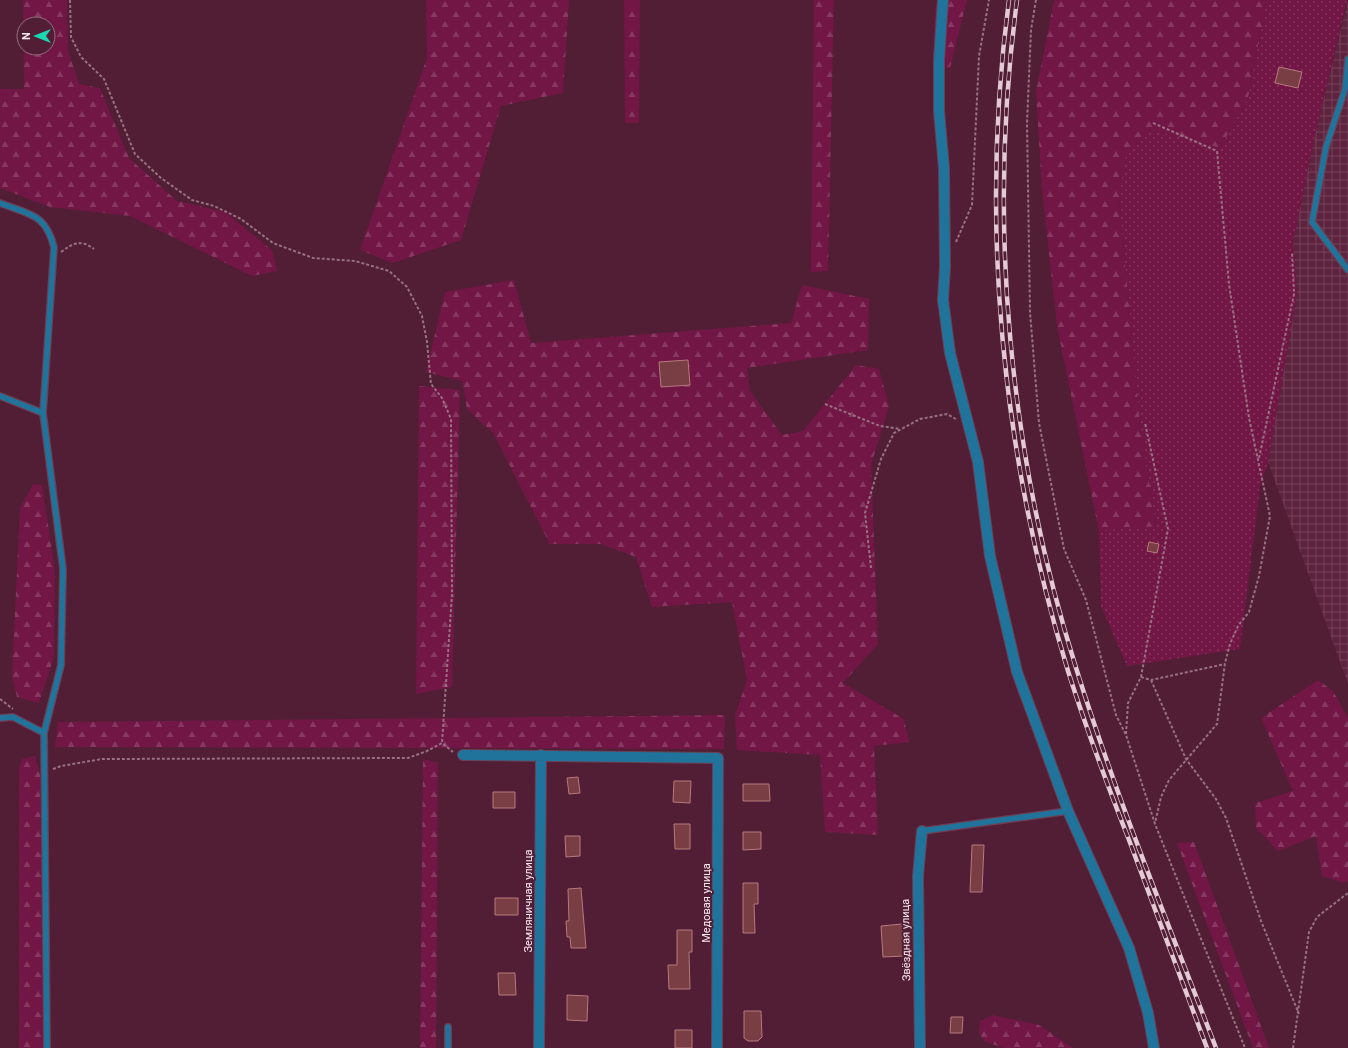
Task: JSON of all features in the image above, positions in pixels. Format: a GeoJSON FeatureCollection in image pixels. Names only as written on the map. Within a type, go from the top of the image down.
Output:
{"type":"FeatureCollection","features":[{"type":"Feature","properties":{"kind":"street"},"geometry":{"type":"LineString","coordinates":[[943,0],[939,60],[939,111],[944,168],[945,267],[943,300],[950,353],[978,462],[990,556],[1017,672],[1068,811],[1129,948],[1148,1013],[1154,1048]]}},
{"type":"Feature","properties":{"kind":"street"},"geometry":{"type":"LineString","coordinates":[[463,755],[541,755]]}},
{"type":"Feature","properties":{"kind":"street","name":"Медовая улица"},"geometry":{"type":"LineString","coordinates":[[541,755],[718,758],[717,1048]]}},
{"type":"Feature","properties":{"kind":"street","name":"Земляничная улица"},"geometry":{"type":"LineString","coordinates":[[539,1048],[541,755]]}},
{"type":"Feature","properties":{"kind":"street","name":"Звёздная улица"},"geometry":{"type":"LineString","coordinates":[[920,1048],[918,876],[922,831]]}},
{"type":"Feature","properties":{"kind":"lane"},"geometry":{"type":"LineString","coordinates":[[1348,58],[1347,91],[1326,147],[1312,222],[1348,270]]}},
{"type":"Feature","properties":{"kind":"lane"},"geometry":{"type":"LineString","coordinates":[[0,203],[40,219],[50,232],[54,247],[43,413],[63,569],[61,665],[44,733],[48,1048]]}},
{"type":"Feature","properties":{"kind":"lane"},"geometry":{"type":"LineString","coordinates":[[0,396],[43,413]]}},
{"type":"Feature","properties":{"kind":"lane"},"geometry":{"type":"LineString","coordinates":[[0,718],[12,718],[44,733]]}},
{"type":"Feature","properties":{"kind":"lane"},"geometry":{"type":"LineString","coordinates":[[922,831],[1068,811]]}},
{"type":"Feature","properties":{"kind":"lane"},"geometry":{"type":"LineString","coordinates":[[448,1027],[448,1048]]}},
{"type":"Feature","properties":{"kind":"path"},"geometry":{"type":"LineString","coordinates":[[70,0],[71,37],[81,57],[104,79],[135,154],[161,178],[192,200],[214,206],[241,220],[272,243],[313,258],[355,261],[389,272],[408,286],[422,316],[427,342],[431,384],[442,398],[451,419],[452,594],[442,743],[451,752],[463,755]]}},
{"type":"Feature","properties":{"kind":"path"},"geometry":{"type":"LineString","coordinates":[[954,246],[972,205],[978,56],[989,0]]}},
{"type":"Feature","properties":{"kind":"path"},"geometry":{"type":"LineString","coordinates":[[1036,0],[1031,30],[1027,123],[1030,312],[1039,423],[1064,549],[1086,600],[1116,715],[1126,735],[1155,824],[1245,1048]]}},
{"type":"Feature","properties":{"kind":"path"},"geometry":{"type":"LineString","coordinates":[[1153,123],[1217,151],[1229,284],[1249,418],[1270,516],[1259,576],[1249,612],[1238,626],[1226,664],[1217,724],[1169,780],[1160,797],[1155,824]]}},
{"type":"Feature","properties":{"kind":"path"},"geometry":{"type":"LineString","coordinates":[[54,257],[75,243],[81,242],[94,249]]}},
{"type":"Feature","properties":{"kind":"path"},"geometry":{"type":"LineString","coordinates":[[1259,459],[1294,294],[1292,254]]}},
{"type":"Feature","properties":{"kind":"path"},"geometry":{"type":"LineString","coordinates":[[825,404],[880,426],[901,429]]}},
{"type":"Feature","properties":{"kind":"path"},"geometry":{"type":"LineString","coordinates":[[871,568],[865,514],[881,459],[894,433],[920,419],[947,414],[968,425]]}},
{"type":"Feature","properties":{"kind":"path"},"geometry":{"type":"LineString","coordinates":[[1126,735],[1128,703],[1141,676],[1168,529],[1145,423]]}},
{"type":"Feature","properties":{"kind":"path"},"geometry":{"type":"LineString","coordinates":[[1141,676],[1151,680],[1226,664]]}},
{"type":"Feature","properties":{"kind":"path"},"geometry":{"type":"LineString","coordinates":[[1151,680],[1186,759],[1216,799],[1226,818],[1261,921],[1299,1014]]}},
{"type":"Feature","properties":{"kind":"path"},"geometry":{"type":"LineString","coordinates":[[45,773],[61,766],[102,759],[408,758],[427,751],[442,743]]}},
{"type":"Feature","properties":{"kind":"path"},"geometry":{"type":"LineString","coordinates":[[1293,1048],[1299,1014],[1309,932],[1317,917],[1348,893]]}},
{"type":"Feature","properties":{"kind":"shaded area"},"geometry":{"type":"Polygon","coordinates":[[[1348,0],[1348,684],[1268,462],[1297,293],[1293,242],[1316,130],[1348,0]]]}},
{"type":"Feature","properties":{"kind":"green space"},"geometry":{"type":"Polygon","coordinates":[[[23,0],[67,0],[68,51],[79,84],[100,88],[129,158],[177,201],[225,212],[272,250],[277,271],[252,276],[130,216],[50,207],[0,188],[0,89],[24,89],[24,56],[56,56],[56,16],[23,16],[23,0]]]}},
{"type":"Feature","properties":{"kind":"green space"},"geometry":{"type":"Polygon","coordinates":[[[426,0],[569,0],[563,93],[501,106],[461,240],[393,263],[360,250],[427,58],[426,0]]]}},
{"type":"Feature","properties":{"kind":"green space"},"geometry":{"type":"Polygon","coordinates":[[[624,0],[640,0],[639,123],[625,123],[624,0]]]}},
{"type":"Feature","properties":{"kind":"green space"},"geometry":{"type":"Polygon","coordinates":[[[814,0],[834,0],[828,271],[811,272],[814,0]]]}},
{"type":"Feature","properties":{"kind":"green space"},"geometry":{"type":"Polygon","coordinates":[[[937,0],[967,0],[950,68],[933,67],[935,10],[937,0]]]}},
{"type":"Feature","properties":{"kind":"green space"},"geometry":{"type":"Polygon","coordinates":[[[1054,0],[1267,0],[1248,99],[1220,148],[1152,130],[1119,197],[1140,421],[1156,527],[1099,531],[1057,326],[1042,191],[1036,92],[1054,0]]]}},
{"type":"Feature","properties":{"kind":"green space"},"geometry":{"type":"Polygon","coordinates":[[[1267,0],[1347,0],[1316,130],[1293,241],[1297,293],[1268,462],[1260,487],[1240,649],[1127,666],[1101,606],[1099,531],[1156,526],[1140,421],[1119,197],[1127,149],[1152,130],[1220,148],[1248,99],[1267,0]]]}},
{"type":"Feature","properties":{"kind":"green space"},"geometry":{"type":"Polygon","coordinates":[[[514,280],[531,343],[791,323],[802,285],[869,299],[868,350],[747,368],[750,391],[782,435],[803,431],[856,365],[879,369],[889,406],[871,465],[878,644],[843,683],[904,719],[909,742],[874,746],[878,835],[825,832],[820,755],[737,750],[735,715],[747,680],[732,602],[652,607],[636,557],[601,544],[550,544],[493,433],[467,409],[462,381],[426,372],[445,292],[514,280]]]}},
{"type":"Feature","properties":{"kind":"green space"},"geometry":{"type":"Polygon","coordinates":[[[419,386],[460,390],[452,687],[416,694],[419,386]]]}},
{"type":"Feature","properties":{"kind":"green space"},"geometry":{"type":"Polygon","coordinates":[[[33,484],[42,485],[55,571],[54,657],[39,703],[17,697],[12,676],[20,508],[33,484]]]}},
{"type":"Feature","properties":{"kind":"green space"},"geometry":{"type":"Polygon","coordinates":[[[1318,680],[1333,691],[1348,718],[1348,881],[1344,883],[1322,876],[1316,836],[1278,851],[1256,828],[1255,803],[1293,791],[1261,718],[1318,680]]]}},
{"type":"Feature","properties":{"kind":"green space"},"geometry":{"type":"Polygon","coordinates":[[[725,715],[724,749],[55,747],[58,722],[725,715]]]}},
{"type":"Feature","properties":{"kind":"green space"},"geometry":{"type":"Polygon","coordinates":[[[35,756],[40,775],[44,1048],[19,1048],[19,768],[22,759],[35,756]]]}},
{"type":"Feature","properties":{"kind":"green space"},"geometry":{"type":"Polygon","coordinates":[[[423,759],[438,763],[436,1048],[420,1048],[423,759]]]}},
{"type":"Feature","properties":{"kind":"green space"},"geometry":{"type":"Polygon","coordinates":[[[1194,842],[1269,1048],[1253,1048],[1177,843],[1194,842]]]}},
{"type":"Feature","properties":{"kind":"green space"},"geometry":{"type":"Polygon","coordinates":[[[992,1015],[1039,1025],[1073,1048],[1003,1048],[984,1041],[979,1033],[980,1021],[992,1015]]]}},
{"type":"Feature","properties":{"kind":"building"},"geometry":{"type":"Polygon","coordinates":[[[1279,67],[1302,72],[1298,88],[1275,83],[1279,67]]]}},
{"type":"Feature","properties":{"kind":"building"},"geometry":{"type":"Polygon","coordinates":[[[688,360],[690,385],[661,387],[659,362],[688,360]]]}},
{"type":"Feature","properties":{"kind":"building"},"geometry":{"type":"Polygon","coordinates":[[[1149,542],[1159,544],[1157,553],[1147,551],[1149,542]]]}},
{"type":"Feature","properties":{"kind":"building"},"geometry":{"type":"Polygon","coordinates":[[[578,777],[580,793],[569,794],[567,778],[578,777]]]}},
{"type":"Feature","properties":{"kind":"building"},"geometry":{"type":"Polygon","coordinates":[[[674,781],[691,781],[690,803],[673,802],[674,781]]]}},
{"type":"Feature","properties":{"kind":"building"},"geometry":{"type":"Polygon","coordinates":[[[743,784],[769,784],[770,801],[743,801],[743,784]]]}},
{"type":"Feature","properties":{"kind":"building"},"geometry":{"type":"Polygon","coordinates":[[[493,792],[515,792],[515,808],[493,808],[493,792]]]}},
{"type":"Feature","properties":{"kind":"building"},"geometry":{"type":"Polygon","coordinates":[[[674,824],[690,824],[690,849],[675,849],[674,824]]]}},
{"type":"Feature","properties":{"kind":"building"},"geometry":{"type":"Polygon","coordinates":[[[743,832],[761,832],[761,849],[743,850],[743,832]]]}},
{"type":"Feature","properties":{"kind":"building"},"geometry":{"type":"Polygon","coordinates":[[[565,836],[580,836],[580,856],[566,857],[565,836]]]}},
{"type":"Feature","properties":{"kind":"building"},"geometry":{"type":"Polygon","coordinates":[[[972,845],[984,845],[982,892],[970,892],[972,845]]]}},
{"type":"Feature","properties":{"kind":"building"},"geometry":{"type":"Polygon","coordinates":[[[743,883],[758,883],[758,904],[754,904],[755,933],[743,933],[743,883]]]}},
{"type":"Feature","properties":{"kind":"building"},"geometry":{"type":"Polygon","coordinates":[[[581,888],[586,948],[571,948],[570,937],[567,937],[566,921],[569,921],[568,889],[581,888]]]}},
{"type":"Feature","properties":{"kind":"building"},"geometry":{"type":"Polygon","coordinates":[[[495,898],[518,898],[518,915],[495,915],[495,898]]]}},
{"type":"Feature","properties":{"kind":"building"},"geometry":{"type":"Polygon","coordinates":[[[902,924],[904,956],[883,957],[881,926],[902,924]]]}},
{"type":"Feature","properties":{"kind":"building"},"geometry":{"type":"Polygon","coordinates":[[[677,930],[692,930],[692,952],[689,952],[690,989],[669,989],[668,965],[677,965],[677,930]]]}},
{"type":"Feature","properties":{"kind":"building"},"geometry":{"type":"Polygon","coordinates":[[[498,973],[515,973],[516,995],[499,995],[498,973]]]}},
{"type":"Feature","properties":{"kind":"building"},"geometry":{"type":"Polygon","coordinates":[[[567,995],[588,996],[587,1021],[567,1020],[567,995]]]}},
{"type":"Feature","properties":{"kind":"building"},"geometry":{"type":"Polygon","coordinates":[[[744,1011],[761,1011],[762,1037],[758,1041],[748,1041],[744,1038],[744,1011]]]}},
{"type":"Feature","properties":{"kind":"building"},"geometry":{"type":"Polygon","coordinates":[[[951,1017],[963,1017],[962,1033],[950,1033],[951,1017]]]}},
{"type":"Feature","properties":{"kind":"building"},"geometry":{"type":"Polygon","coordinates":[[[675,1030],[692,1030],[692,1048],[675,1048],[675,1030]]]}},
{"type":"Feature","properties":{"kind":"railway"},"geometry":{"type":"LineString","coordinates":[[1009,0],[1000,84],[996,169],[997,254],[1002,338],[1012,423],[1027,507],[1045,589],[1068,671],[1089,735],[1207,1048]]}},
{"type":"Feature","properties":{"kind":"railway"},"geometry":{"type":"LineString","coordinates":[[1017,0],[1008,84],[1004,169],[1005,254],[1010,338],[1020,423],[1035,507],[1054,590],[1092,719],[1144,861],[1216,1048]]}}]}
